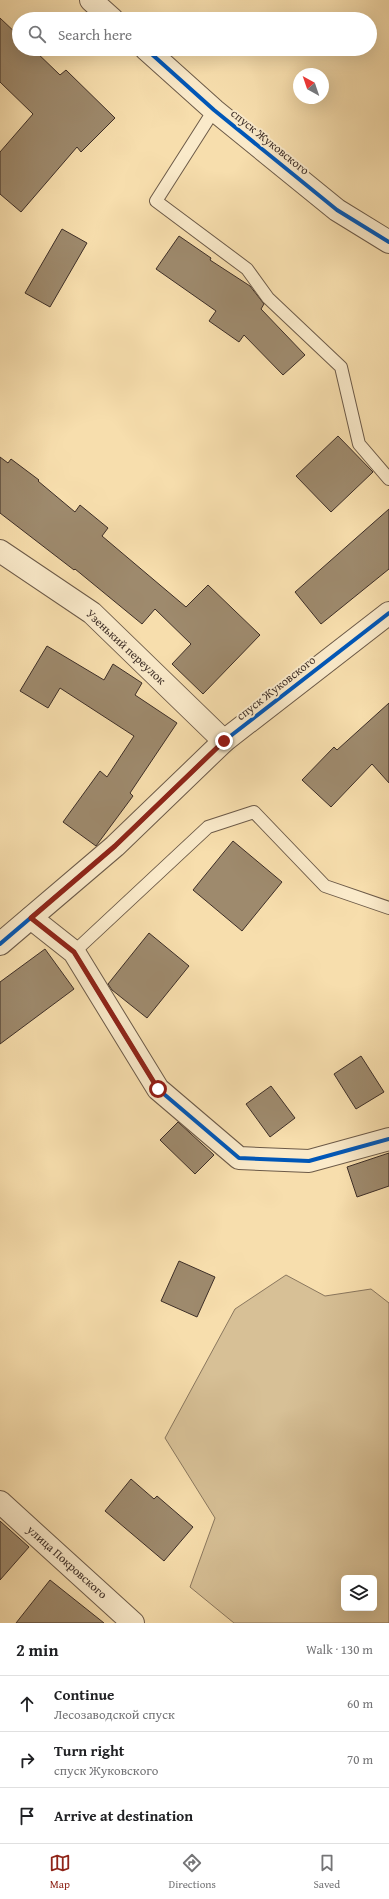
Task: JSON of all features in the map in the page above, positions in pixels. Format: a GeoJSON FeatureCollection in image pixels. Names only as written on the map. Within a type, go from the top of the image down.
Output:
{"type":"FeatureCollection","features":[{"type":"Feature","properties":{"kind":"street"},"geometry":{"type":"LineString","coordinates":[[91,0],[104,12]]}},
{"type":"Feature","properties":{"kind":"street","name":"спуск Жуковского"},"geometry":{"type":"LineString","coordinates":[[154,56],[214,110],[337,210],[389,242]]}},
{"type":"Feature","properties":{"kind":"street","name":"Узенький переулок"},"geometry":{"type":"LineString","coordinates":[[0,551],[92,613],[224,741]]}},
{"type":"Feature","properties":{"kind":"street","name":"спуск Жуковского"},"geometry":{"type":"LineString","coordinates":[[0,944],[115,846],[224,741],[389,613]]}},
{"type":"Feature","properties":{"kind":"street"},"geometry":{"type":"LineString","coordinates":[[31,918],[74,952],[158,1089],[239,1158],[309,1161],[389,1139]]}},
{"type":"Feature","properties":{"kind":"street","name":"улица Покровского"},"geometry":{"type":"LineString","coordinates":[[0,1502],[133,1623]]}},
{"type":"Feature","properties":{"kind":"lane"},"geometry":{"type":"LineString","coordinates":[[214,110],[156,201],[247,269],[268,298],[341,367],[359,444],[389,479]]}},
{"type":"Feature","properties":{"kind":"lane"},"geometry":{"type":"LineString","coordinates":[[74,952],[208,827],[254,812],[325,886],[389,908]]}},
{"type":"Feature","properties":{"kind":"shaded area"},"geometry":{"type":"Polygon","coordinates":[[[286,1275],[325,1296],[371,1289],[389,1303],[389,1623],[234,1623],[190,1587],[215,1518],[165,1438],[235,1309],[286,1275]]]}},
{"type":"Feature","properties":{"kind":"building"},"geometry":{"type":"Polygon","coordinates":[[[0,18],[12,29],[12,56],[40,56],[60,75],[66,70],[115,118],[81,152],[77,147],[21,212],[0,194],[0,152],[33,114],[0,82],[0,18]]]}},
{"type":"Feature","properties":{"kind":"building"},"geometry":{"type":"Polygon","coordinates":[[[62,229],[87,243],[50,307],[25,293],[62,229]]]}},
{"type":"Feature","properties":{"kind":"building"},"geometry":{"type":"Polygon","coordinates":[[[179,236],[211,258],[210,260],[250,286],[264,304],[261,309],[305,355],[283,375],[244,335],[239,342],[209,321],[216,311],[156,269],[179,236]]]}},
{"type":"Feature","properties":{"kind":"building"},"geometry":{"type":"Polygon","coordinates":[[[338,436],[373,472],[331,512],[296,476],[338,436]]]}},
{"type":"Feature","properties":{"kind":"building"},"geometry":{"type":"Polygon","coordinates":[[[0,457],[8,463],[11,459],[39,480],[38,481],[75,512],[80,505],[108,528],[102,536],[186,607],[208,585],[260,635],[203,694],[172,664],[191,644],[155,609],[142,624],[75,569],[74,570],[0,513],[0,457]]]}},
{"type":"Feature","properties":{"kind":"building"},"geometry":{"type":"Polygon","coordinates":[[[389,509],[389,569],[321,624],[295,592],[389,509]]]}},
{"type":"Feature","properties":{"kind":"building"},"geometry":{"type":"Polygon","coordinates":[[[47,646],[104,680],[113,664],[142,683],[135,695],[177,723],[130,793],[133,796],[96,846],[63,822],[100,771],[107,777],[134,736],[60,688],[48,708],[20,691],[47,646]]]}},
{"type":"Feature","properties":{"kind":"building"},"geometry":{"type":"Polygon","coordinates":[[[389,703],[389,783],[372,764],[331,807],[302,780],[334,747],[337,750],[389,703]]]}},
{"type":"Feature","properties":{"kind":"building"},"geometry":{"type":"Polygon","coordinates":[[[233,841],[282,882],[242,931],[193,890],[233,841]]]}},
{"type":"Feature","properties":{"kind":"building"},"geometry":{"type":"Polygon","coordinates":[[[149,933],[189,966],[147,1018],[112,990],[108,984],[149,933]]]}},
{"type":"Feature","properties":{"kind":"building"},"geometry":{"type":"Polygon","coordinates":[[[45,949],[74,989],[0,1044],[0,982],[45,949]]]}},
{"type":"Feature","properties":{"kind":"building"},"geometry":{"type":"Polygon","coordinates":[[[361,1056],[384,1092],[356,1109],[334,1074],[361,1056]]]}},
{"type":"Feature","properties":{"kind":"building"},"geometry":{"type":"Polygon","coordinates":[[[271,1086],[295,1118],[270,1137],[246,1104],[271,1086]]]}},
{"type":"Feature","properties":{"kind":"building"},"geometry":{"type":"Polygon","coordinates":[[[178,1122],[214,1155],[195,1174],[160,1140],[178,1122]]]}},
{"type":"Feature","properties":{"kind":"building"},"geometry":{"type":"Polygon","coordinates":[[[389,1153],[389,1186],[357,1197],[347,1167],[389,1153]]]}},
{"type":"Feature","properties":{"kind":"building"},"geometry":{"type":"Polygon","coordinates":[[[179,1261],[215,1277],[197,1317],[161,1301],[179,1261]]]}},
{"type":"Feature","properties":{"kind":"building"},"geometry":{"type":"Polygon","coordinates":[[[131,1479],[154,1499],[157,1496],[193,1527],[164,1561],[105,1511],[131,1479]]]}},
{"type":"Feature","properties":{"kind":"building"},"geometry":{"type":"Polygon","coordinates":[[[0,1521],[29,1547],[0,1580],[0,1521]]]}},
{"type":"Feature","properties":{"kind":"building"},"geometry":{"type":"Polygon","coordinates":[[[50,1580],[104,1623],[16,1623],[50,1580]]]}},
{"type":"Feature","properties":{"kind":"cycle path"},"geometry":{"type":"LineString","coordinates":[[154,56],[214,110],[337,210],[389,242]]}},
{"type":"Feature","properties":{"kind":"cycle path"},"geometry":{"type":"LineString","coordinates":[[0,944],[115,846],[224,741],[389,613]]}},
{"type":"Feature","properties":{"kind":"cycle path"},"geometry":{"type":"LineString","coordinates":[[31,918],[74,952],[158,1089],[239,1158],[309,1161],[389,1139]]}},
{"type":"Feature","properties":{"kind":"route"},"geometry":{"type":"LineString","coordinates":[[158,1089],[74,952],[31,918],[115,846],[224,741]]}}]}
